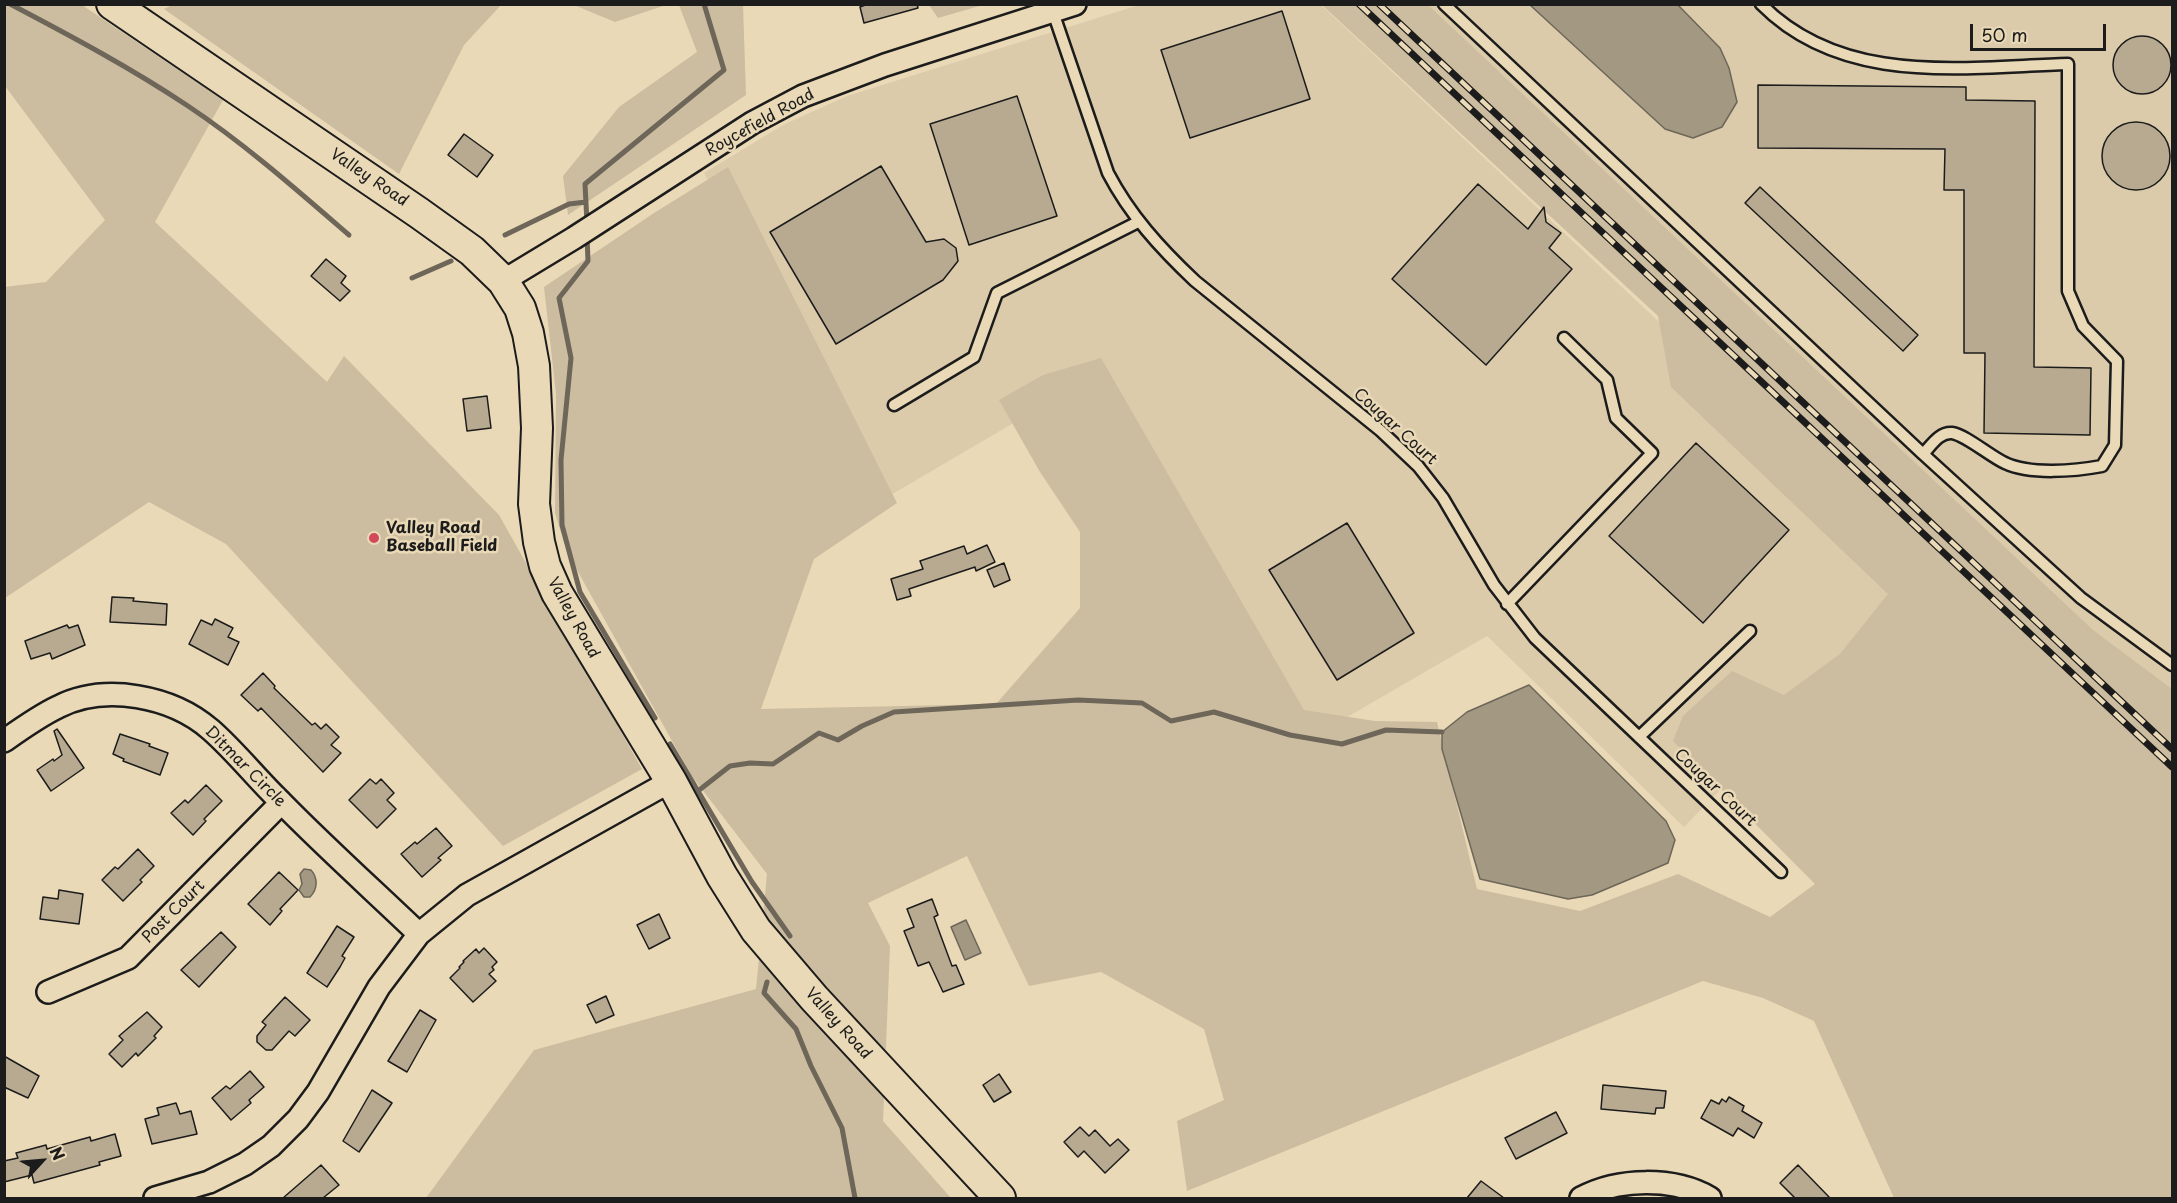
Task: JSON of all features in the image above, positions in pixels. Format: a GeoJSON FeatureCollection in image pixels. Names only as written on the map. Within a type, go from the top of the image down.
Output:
{"type":"FeatureCollection","features":[{"type":"Feature","properties":{"kind":"street","name":"Valley Road"},"geometry":{"type":"LineString","coordinates":[[112,4],[419,213],[472,251],[503,281],[520,308],[528,333],[534,366],[537,428],[534,504],[539,542],[545,566],[556,593],[671,781],[722,876],[756,930],[814,998],[1000,1198]]}},
{"type":"Feature","properties":{"kind":"street","name":"Roycefield Road"},"geometry":{"type":"LineString","coordinates":[[503,281],[752,123],[803,96],[849,77],[1075,4]]}},
{"type":"Feature","properties":{"kind":"street","name":"Ditmar Circle"},"geometry":{"type":"LineString","coordinates":[[4,741],[59,706],[90,697],[124,695],[161,701],[186,713],[211,730],[282,803],[419,934]]}},
{"type":"Feature","properties":{"kind":"street"},"geometry":{"type":"LineString","coordinates":[[155,1198],[209,1182],[245,1164],[271,1146],[298,1119],[318,1092],[379,987],[419,934],[467,896],[671,781]]}},
{"type":"Feature","properties":{"kind":"street","name":"Post Court"},"geometry":{"type":"LineString","coordinates":[[48,992],[128,958],[282,803]]}},
{"type":"Feature","properties":{"kind":"street"},"geometry":{"type":"LineString","coordinates":[[1581,1198],[1590,1193],[1628,1184],[1647,1183],[1685,1188],[1710,1198]]}},
{"type":"Feature","properties":{"kind":"lane"},"geometry":{"type":"LineString","coordinates":[[1444,4],[1923,454],[2081,598],[2172,665]]}},
{"type":"Feature","properties":{"kind":"lane"},"geometry":{"type":"LineString","coordinates":[[1761,4],[1793,31],[1815,44],[1866,61],[1918,67],[2068,64],[2068,291],[2084,326],[2117,361],[2115,445],[2102,466],[2083,469],[2022,469],[2004,463],[1953,433],[1942,435],[1923,454]]}},
{"type":"Feature","properties":{"kind":"lane","name":"Cougar Court"},"geometry":{"type":"LineString","coordinates":[[1053,12],[1108,172],[1138,222],[1169,257],[1195,281],[1381,431],[1418,466],[1443,498],[1507,604],[1536,638],[1781,872]]}},
{"type":"Feature","properties":{"kind":"lane"},"geometry":{"type":"LineString","coordinates":[[894,405],[974,357],[997,293],[1138,222]]}},
{"type":"Feature","properties":{"kind":"lane"},"geometry":{"type":"LineString","coordinates":[[1507,604],[1652,453],[1616,418],[1607,380],[1564,338]]}},
{"type":"Feature","properties":{"kind":"lane"},"geometry":{"type":"LineString","coordinates":[[1639,737],[1750,631]]}},
{"type":"Feature","properties":{"kind":"shaded area"},"geometry":{"type":"Polygon","coordinates":[[[174,4],[501,5],[464,45],[399,174],[164,9],[174,4]]]}},
{"type":"Feature","properties":{"kind":"shaded area"},"geometry":{"type":"Polygon","coordinates":[[[1321,4],[1428,5],[2093,630],[2172,689],[2172,1198],[1894,1198],[1814,1021],[1763,998],[1703,981],[1187,1191],[1177,1121],[1224,1100],[1204,1029],[1101,972],[1029,986],[967,856],[868,903],[890,946],[883,1121],[951,1198],[426,1198],[534,1050],[756,989],[767,874],[691,775],[567,552],[555,513],[556,394],[544,287],[654,213],[728,167],[897,503],[814,559],[761,709],[996,704],[1080,608],[1080,532],[1040,472],[999,400],[1043,375],[1101,358],[1304,710],[1375,721],[1437,722],[1477,889],[1580,911],[1678,874],[1770,917],[1815,884],[1673,741],[1683,716],[1732,671],[1784,695],[1840,654],[1888,594],[1671,387],[1658,316],[1321,4]]]}},
{"type":"Feature","properties":{"kind":"shaded area"},"geometry":{"type":"Polygon","coordinates":[[[5,5],[82,5],[223,100],[155,222],[327,382],[344,356],[499,515],[642,769],[503,846],[226,544],[149,502],[5,598],[4,287],[46,282],[105,220],[5,86],[5,5]]]}},
{"type":"Feature","properties":{"kind":"shaded area"},"geometry":{"type":"Polygon","coordinates":[[[574,5],[666,5],[615,22],[574,5]]]}},
{"type":"Feature","properties":{"kind":"shaded area"},"geometry":{"type":"Polygon","coordinates":[[[679,5],[743,5],[746,95],[568,215],[563,176],[619,107],[697,52],[679,5]]]}},
{"type":"Feature","properties":{"kind":"shaded area"},"geometry":{"type":"Polygon","coordinates":[[[929,5],[983,5],[938,18],[929,5]]]}},
{"type":"Feature","properties":{"kind":"shaded area"},"geometry":{"type":"Polygon","coordinates":[[[1139,5],[1321,5],[1929,575],[1684,827],[1487,636],[1318,734],[1102,371],[884,499],[704,173],[783,125],[847,96],[1139,5]]]}},
{"type":"Feature","properties":{"kind":"shaded area"},"geometry":{"type":"Polygon","coordinates":[[[1422,5],[2172,5],[2172,709],[1422,5]]]}},
{"type":"Feature","properties":{"kind":"shaded area"},"geometry":{"type":"Polygon","coordinates":[[[1530,5],[1678,5],[1720,48],[1729,68],[1737,102],[1722,127],[1693,138],[1665,129],[1530,5]]]}},
{"type":"Feature","properties":{"kind":"shaded area"},"geometry":{"type":"Polygon","coordinates":[[[1529,685],[1666,821],[1675,840],[1668,863],[1592,895],[1568,899],[1480,879],[1442,749],[1442,732],[1467,712],[1529,685]]]}},
{"type":"Feature","properties":{"kind":"shaded area"},"geometry":{"type":"Polygon","coordinates":[[[304,869],[311,870],[316,880],[315,891],[310,897],[304,897],[299,890],[302,884],[300,874],[304,869]]]}},
{"type":"Feature","properties":{"kind":"shaded area"},"geometry":{"type":"Polygon","coordinates":[[[966,920],[981,953],[965,960],[951,927],[966,920]]]}},
{"type":"Feature","properties":{"kind":"building"},"geometry":{"type":"Polygon","coordinates":[[[868,4],[917,4],[918,8],[864,23],[860,7],[868,4]]]}},
{"type":"Feature","properties":{"kind":"building"},"geometry":{"type":"Polygon","coordinates":[[[1282,11],[1310,99],[1190,138],[1161,50],[1282,11]]]}},
{"type":"Feature","properties":{"kind":"building"},"geometry":{"type":"Polygon","coordinates":[[[2142,36],[2153,38],[2163,44],[2169,54],[2171,65],[2169,76],[2163,86],[2153,92],[2142,94],[2131,92],[2121,86],[2115,76],[2113,65],[2115,54],[2121,44],[2131,38],[2142,36]]]}},
{"type":"Feature","properties":{"kind":"building"},"geometry":{"type":"Polygon","coordinates":[[[1758,85],[1966,87],[1966,100],[2035,101],[2034,367],[2091,368],[2090,435],[1984,433],[1985,353],[1964,353],[1964,190],[1944,190],[1945,149],[1758,148],[1758,85]]]}},
{"type":"Feature","properties":{"kind":"building"},"geometry":{"type":"Polygon","coordinates":[[[1017,96],[1057,216],[969,245],[930,124],[1017,96]]]}},
{"type":"Feature","properties":{"kind":"building"},"geometry":{"type":"Polygon","coordinates":[[[2129,122],[2143,122],[2155,127],[2165,137],[2170,156],[2165,175],[2155,185],[2143,190],[2129,190],[2117,185],[2107,175],[2102,163],[2102,149],[2107,137],[2117,127],[2129,122]]]}},
{"type":"Feature","properties":{"kind":"building"},"geometry":{"type":"Polygon","coordinates":[[[464,134],[493,155],[477,177],[448,155],[464,134]]]}},
{"type":"Feature","properties":{"kind":"building"},"geometry":{"type":"Polygon","coordinates":[[[881,166],[926,242],[944,239],[956,248],[958,261],[943,280],[836,344],[770,232],[881,166]]]}},
{"type":"Feature","properties":{"kind":"building"},"geometry":{"type":"Polygon","coordinates":[[[1478,184],[1528,229],[1544,207],[1546,222],[1561,233],[1549,248],[1572,269],[1486,365],[1392,279],[1478,184]]]}},
{"type":"Feature","properties":{"kind":"building"},"geometry":{"type":"Polygon","coordinates":[[[1760,187],[1918,335],[1903,351],[1745,203],[1760,187]]]}},
{"type":"Feature","properties":{"kind":"building"},"geometry":{"type":"Polygon","coordinates":[[[326,259],[346,276],[341,283],[350,291],[340,301],[311,276],[326,259]]]}},
{"type":"Feature","properties":{"kind":"building"},"geometry":{"type":"Polygon","coordinates":[[[487,396],[491,428],[467,431],[463,399],[487,396]]]}},
{"type":"Feature","properties":{"kind":"building"},"geometry":{"type":"Polygon","coordinates":[[[1696,443],[1789,530],[1703,623],[1609,536],[1696,443]]]}},
{"type":"Feature","properties":{"kind":"building"},"geometry":{"type":"Polygon","coordinates":[[[1347,523],[1414,633],[1337,680],[1269,570],[1347,523]]]}},
{"type":"Feature","properties":{"kind":"building"},"geometry":{"type":"Polygon","coordinates":[[[987,545],[995,562],[976,571],[975,567],[909,589],[911,596],[897,600],[891,579],[923,569],[920,561],[964,546],[967,554],[987,545]]]}},
{"type":"Feature","properties":{"kind":"building"},"geometry":{"type":"Polygon","coordinates":[[[1004,563],[1010,580],[994,587],[987,570],[1004,563]]]}},
{"type":"Feature","properties":{"kind":"building"},"geometry":{"type":"Polygon","coordinates":[[[112,597],[167,604],[166,625],[110,622],[112,597]]]}},
{"type":"Feature","properties":{"kind":"building"},"geometry":{"type":"Polygon","coordinates":[[[215,619],[233,628],[228,637],[239,642],[228,665],[189,644],[201,620],[212,625],[215,619]]]}},
{"type":"Feature","properties":{"kind":"building"},"geometry":{"type":"Polygon","coordinates":[[[67,625],[69,628],[78,625],[85,645],[52,659],[50,653],[31,659],[25,641],[67,625]]]}},
{"type":"Feature","properties":{"kind":"building"},"geometry":{"type":"Polygon","coordinates":[[[263,673],[275,686],[274,688],[312,725],[315,723],[321,729],[326,724],[339,737],[331,745],[341,753],[323,772],[261,708],[258,711],[241,695],[263,673]]]}},
{"type":"Feature","properties":{"kind":"building"},"geometry":{"type":"Polygon","coordinates":[[[57,729],[84,768],[51,791],[37,770],[62,755],[54,731],[57,729]]]}},
{"type":"Feature","properties":{"kind":"building"},"geometry":{"type":"Polygon","coordinates":[[[120,734],[168,753],[160,775],[123,761],[124,759],[113,754],[120,734]]]}},
{"type":"Feature","properties":{"kind":"building"},"geometry":{"type":"Polygon","coordinates":[[[370,779],[376,784],[381,779],[394,793],[387,800],[396,809],[377,828],[349,800],[370,779]]]}},
{"type":"Feature","properties":{"kind":"building"},"geometry":{"type":"Polygon","coordinates":[[[206,785],[222,801],[204,819],[206,821],[193,835],[171,813],[185,800],[188,803],[206,785]]]}},
{"type":"Feature","properties":{"kind":"building"},"geometry":{"type":"Polygon","coordinates":[[[436,828],[452,846],[438,858],[441,860],[422,877],[401,854],[436,828]]]}},
{"type":"Feature","properties":{"kind":"building"},"geometry":{"type":"Polygon","coordinates":[[[138,849],[154,866],[123,901],[102,880],[115,867],[118,869],[138,849]]]}},
{"type":"Feature","properties":{"kind":"building"},"geometry":{"type":"Polygon","coordinates":[[[279,872],[298,890],[280,909],[282,911],[270,925],[248,904],[279,872]]]}},
{"type":"Feature","properties":{"kind":"building"},"geometry":{"type":"Polygon","coordinates":[[[59,890],[83,894],[79,924],[40,919],[43,897],[58,899],[59,890]]]}},
{"type":"Feature","properties":{"kind":"building"},"geometry":{"type":"Polygon","coordinates":[[[932,899],[938,915],[934,917],[952,966],[956,965],[964,984],[943,992],[929,962],[918,966],[904,931],[914,927],[907,909],[932,899]]]}},
{"type":"Feature","properties":{"kind":"building"},"geometry":{"type":"Polygon","coordinates":[[[659,914],[670,938],[649,949],[637,925],[659,914]]]}},
{"type":"Feature","properties":{"kind":"building"},"geometry":{"type":"Polygon","coordinates":[[[337,926],[354,937],[342,956],[345,958],[327,987],[307,973],[337,926]]]}},
{"type":"Feature","properties":{"kind":"building"},"geometry":{"type":"Polygon","coordinates":[[[221,932],[236,947],[199,987],[181,970],[221,932]]]}},
{"type":"Feature","properties":{"kind":"building"},"geometry":{"type":"Polygon","coordinates":[[[484,948],[497,962],[492,967],[494,970],[489,974],[496,981],[473,1002],[450,978],[476,949],[479,953],[484,948]]]}},
{"type":"Feature","properties":{"kind":"building"},"geometry":{"type":"Polygon","coordinates":[[[606,996],[614,1015],[596,1023],[587,1005],[606,996]]]}},
{"type":"Feature","properties":{"kind":"building"},"geometry":{"type":"Polygon","coordinates":[[[285,997],[310,1020],[295,1036],[289,1031],[272,1050],[266,1050],[257,1042],[257,1036],[266,1025],[262,1022],[285,997]]]}},
{"type":"Feature","properties":{"kind":"building"},"geometry":{"type":"Polygon","coordinates":[[[420,1010],[436,1020],[407,1072],[388,1061],[420,1010]]]}},
{"type":"Feature","properties":{"kind":"building"},"geometry":{"type":"Polygon","coordinates":[[[147,1012],[162,1027],[154,1036],[156,1038],[138,1056],[136,1053],[122,1067],[109,1054],[123,1040],[119,1036],[147,1012]]]}},
{"type":"Feature","properties":{"kind":"building"},"geometry":{"type":"Polygon","coordinates":[[[4,1056],[39,1076],[28,1098],[4,1087],[4,1056]]]}},
{"type":"Feature","properties":{"kind":"building"},"geometry":{"type":"Polygon","coordinates":[[[250,1071],[264,1087],[249,1100],[251,1103],[231,1120],[212,1098],[226,1086],[230,1089],[250,1071]]]}},
{"type":"Feature","properties":{"kind":"building"},"geometry":{"type":"Polygon","coordinates":[[[999,1074],[1011,1092],[994,1102],[983,1085],[999,1074]]]}},
{"type":"Feature","properties":{"kind":"building"},"geometry":{"type":"Polygon","coordinates":[[[1603,1085],[1666,1091],[1664,1108],[1656,1108],[1655,1114],[1601,1109],[1603,1085]]]}},
{"type":"Feature","properties":{"kind":"building"},"geometry":{"type":"Polygon","coordinates":[[[372,1090],[392,1103],[359,1152],[343,1141],[372,1090]]]}},
{"type":"Feature","properties":{"kind":"building"},"geometry":{"type":"Polygon","coordinates":[[[1729,1097],[1744,1106],[1742,1111],[1762,1123],[1754,1138],[1738,1128],[1733,1136],[1701,1118],[1711,1100],[1719,1104],[1722,1099],[1726,1102],[1729,1097]]]}},
{"type":"Feature","properties":{"kind":"building"},"geometry":{"type":"Polygon","coordinates":[[[176,1103],[180,1114],[191,1111],[197,1134],[152,1144],[145,1119],[159,1115],[157,1108],[176,1103]]]}},
{"type":"Feature","properties":{"kind":"building"},"geometry":{"type":"Polygon","coordinates":[[[1556,1112],[1567,1133],[1516,1159],[1505,1138],[1556,1112]]]}},
{"type":"Feature","properties":{"kind":"building"},"geometry":{"type":"Polygon","coordinates":[[[1080,1127],[1089,1136],[1095,1130],[1110,1146],[1118,1139],[1129,1150],[1105,1173],[1084,1151],[1078,1157],[1064,1142],[1080,1127]]]}},
{"type":"Feature","properties":{"kind":"building"},"geometry":{"type":"Polygon","coordinates":[[[115,1134],[121,1156],[99,1162],[100,1165],[34,1183],[32,1175],[4,1182],[4,1161],[18,1158],[16,1153],[46,1145],[47,1149],[90,1137],[91,1141],[115,1134]]]}},
{"type":"Feature","properties":{"kind":"building"},"geometry":{"type":"Polygon","coordinates":[[[321,1165],[339,1185],[323,1198],[283,1198],[321,1165]]]}},
{"type":"Feature","properties":{"kind":"building"},"geometry":{"type":"Polygon","coordinates":[[[1798,1165],[1830,1198],[1795,1198],[1780,1183],[1798,1165]]]}},
{"type":"Feature","properties":{"kind":"building"},"geometry":{"type":"Polygon","coordinates":[[[1481,1181],[1504,1198],[1467,1198],[1481,1181]]]}},
{"type":"Feature","properties":{"kind":"waterway"},"geometry":{"type":"LineString","coordinates":[[10,4],[123,65],[188,106],[290,184],[349,235]]}},
{"type":"Feature","properties":{"kind":"waterway"},"geometry":{"type":"LineString","coordinates":[[587,223],[585,184],[724,70],[704,4]]}},
{"type":"Feature","properties":{"kind":"waterway"},"geometry":{"type":"LineString","coordinates":[[505,235],[569,204],[586,202]]}},
{"type":"Feature","properties":{"kind":"waterway"},"geometry":{"type":"LineString","coordinates":[[587,235],[588,261],[559,298],[571,358],[561,460],[562,525],[580,592],[655,718]]}},
{"type":"Feature","properties":{"kind":"waterway"},"geometry":{"type":"LineString","coordinates":[[412,278],[451,261]]}},
{"type":"Feature","properties":{"kind":"waterway"},"geometry":{"type":"LineString","coordinates":[[698,791],[730,766],[750,763],[773,764],[819,733],[838,740],[894,712],[1078,700],[1142,703],[1171,721],[1214,712],[1290,735],[1342,744],[1386,730],[1442,732]]}},
{"type":"Feature","properties":{"kind":"waterway"},"geometry":{"type":"LineString","coordinates":[[670,744],[752,882],[790,936]]}},
{"type":"Feature","properties":{"kind":"waterway"},"geometry":{"type":"LineString","coordinates":[[767,982],[764,993],[796,1029],[811,1066],[842,1128],[855,1198]]}},
{"type":"Feature","properties":{"kind":"railway"},"geometry":{"type":"LineString","coordinates":[[1359,4],[2172,767]]}},
{"type":"Feature","properties":{"kind":"railway"},"geometry":{"type":"LineString","coordinates":[[1379,4],[2172,749]]}},
{"type":"Feature","properties":{"kind":"place","name":"Valley Road Baseball Field"},"geometry":{"type":"Point","coordinates":[374,538]}}]}
